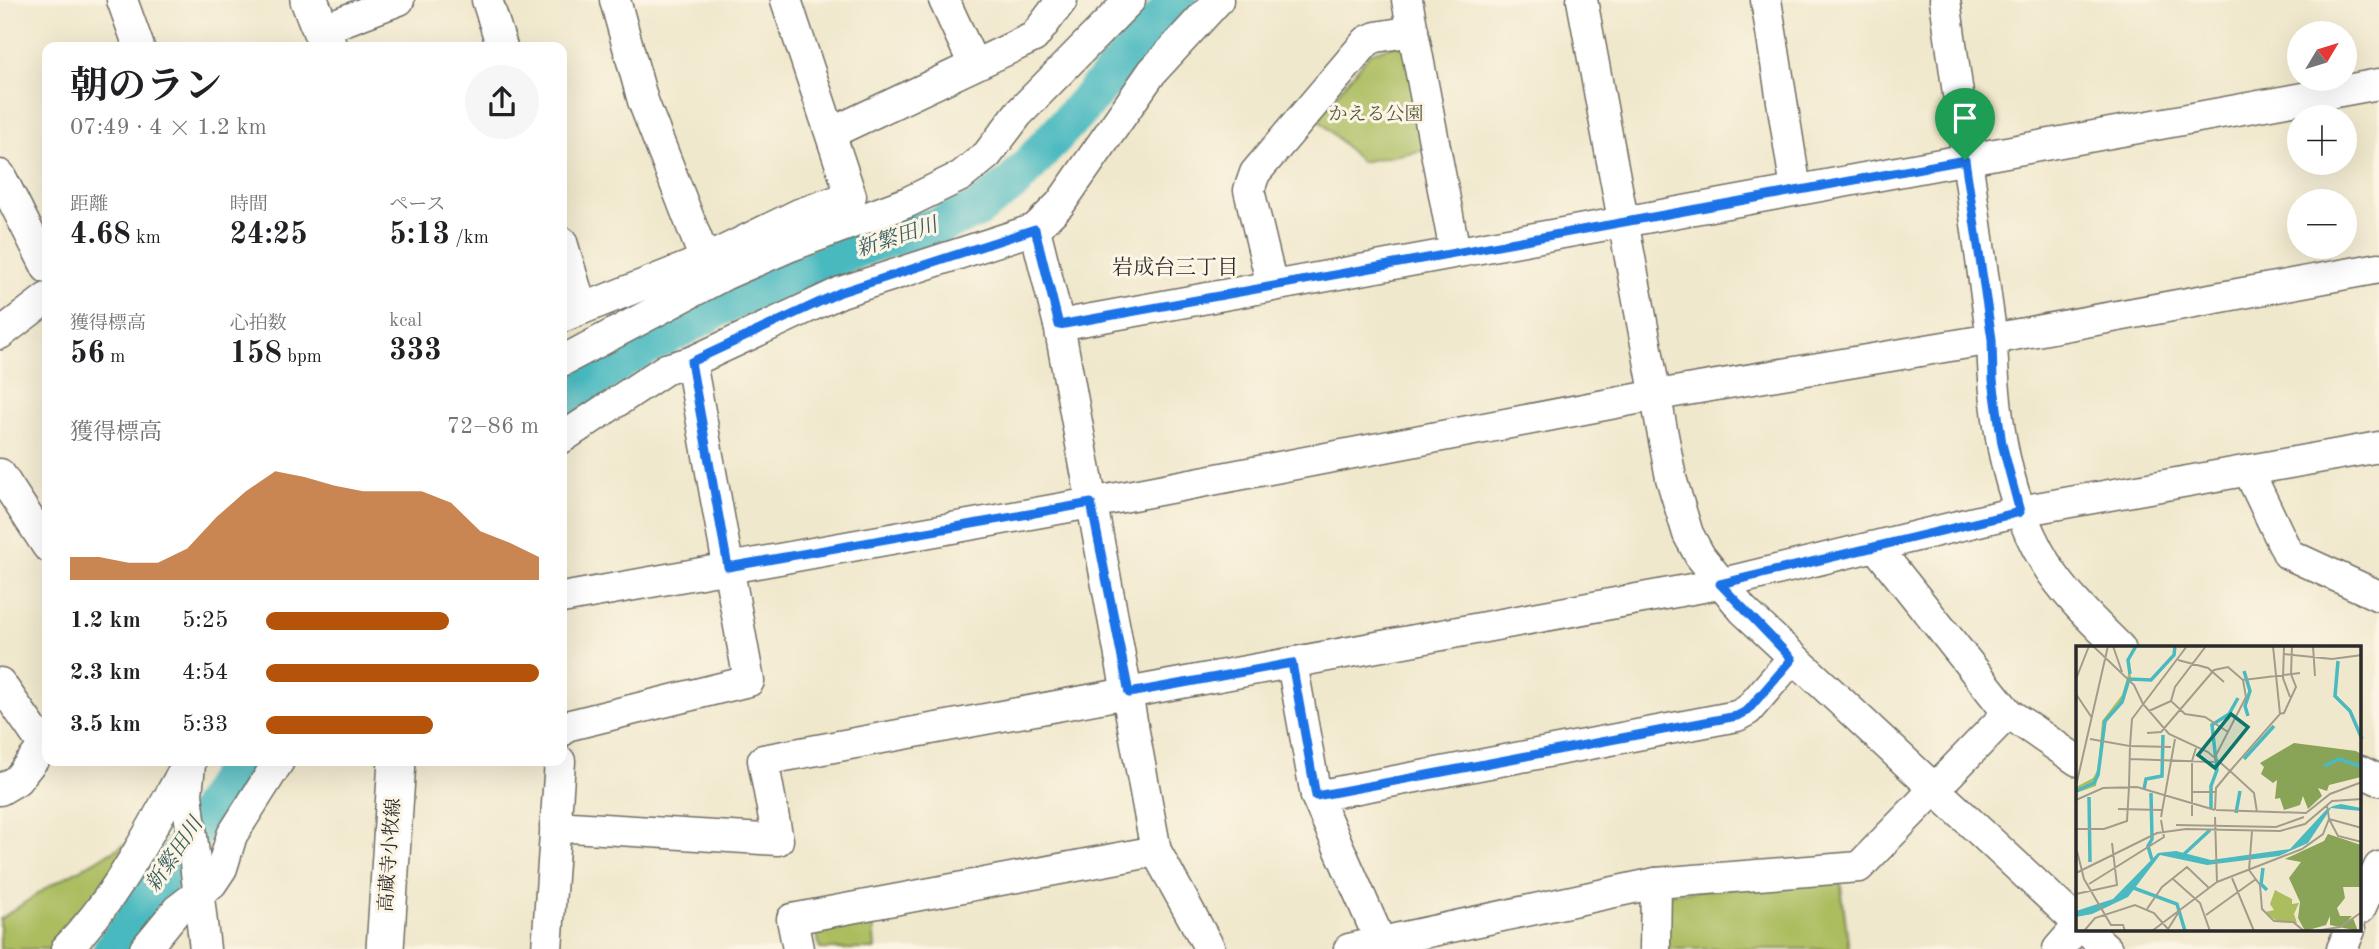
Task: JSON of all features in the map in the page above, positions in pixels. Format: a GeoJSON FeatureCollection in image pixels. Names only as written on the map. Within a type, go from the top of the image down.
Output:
{"type":"FeatureCollection","features":[{"type":"Feature","properties":{"kind":"main road","name":"高蔵寺小牧線"},"geometry":{"type":"LineString","coordinates":[[385,949],[397,766]]}},
{"type":"Feature","properties":{"kind":"street"},"geometry":{"type":"LineString","coordinates":[[122,0],[137,42]]}},
{"type":"Feature","properties":{"kind":"street"},"geometry":{"type":"LineString","coordinates":[[319,25],[399,0]]}},
{"type":"Feature","properties":{"kind":"street"},"geometry":{"type":"LineString","coordinates":[[487,0],[500,42]]}},
{"type":"Feature","properties":{"kind":"street"},"geometry":{"type":"LineString","coordinates":[[615,0],[643,102],[705,260]]}},
{"type":"Feature","properties":{"kind":"street"},"geometry":{"type":"LineString","coordinates":[[567,278],[572,313],[705,260],[799,214],[851,196],[786,0]]}},
{"type":"Feature","properties":{"kind":"street"},"geometry":{"type":"LineString","coordinates":[[944,0],[974,65]]}},
{"type":"Feature","properties":{"kind":"street"},"geometry":{"type":"LineString","coordinates":[[831,133],[1034,37],[1062,0]]}},
{"type":"Feature","properties":{"kind":"street"},"geometry":{"type":"LineString","coordinates":[[567,357],[726,274],[788,247],[908,202],[961,176],[987,155],[1018,114],[1130,0]]}},
{"type":"Feature","properties":{"kind":"street"},"geometry":{"type":"LineString","coordinates":[[567,435],[666,369],[691,362],[841,292],[1035,229],[1060,204],[1152,72],[1218,0]]}},
{"type":"Feature","properties":{"kind":"street"},"geometry":{"type":"LineString","coordinates":[[1408,0],[1455,252]]}},
{"type":"Feature","properties":{"kind":"street"},"geometry":{"type":"LineString","coordinates":[[1582,0],[1678,506],[1699,556],[1720,584],[1792,659],[2076,922]]}},
{"type":"Feature","properties":{"kind":"street"},"geometry":{"type":"LineString","coordinates":[[1766,0],[1796,190]]}},
{"type":"Feature","properties":{"kind":"street"},"geometry":{"type":"LineString","coordinates":[[1945,0],[1965,160],[1992,339],[1993,380],[2002,444],[2020,512],[2047,565],[2077,606],[2118,646]]}},
{"type":"Feature","properties":{"kind":"street"},"geometry":{"type":"LineString","coordinates":[[1272,286],[1249,190],[1255,173],[1367,41],[1413,31]]}},
{"type":"Feature","properties":{"kind":"street"},"geometry":{"type":"LineString","coordinates":[[1059,325],[2379,84]]}},
{"type":"Feature","properties":{"kind":"street"},"geometry":{"type":"LineString","coordinates":[[0,175],[42,258]]}},
{"type":"Feature","properties":{"kind":"street"},"geometry":{"type":"LineString","coordinates":[[1035,229],[1059,325],[1129,693],[1156,851],[1210,949]]}},
{"type":"Feature","properties":{"kind":"street"},"geometry":{"type":"LineString","coordinates":[[567,597],[1091,503],[1657,395],[1992,339],[2379,268]]}},
{"type":"Feature","properties":{"kind":"street"},"geometry":{"type":"LineString","coordinates":[[0,334],[42,302]]}},
{"type":"Feature","properties":{"kind":"street"},"geometry":{"type":"LineString","coordinates":[[567,726],[749,681],[691,362]]}},
{"type":"Feature","properties":{"kind":"street"},"geometry":{"type":"LineString","coordinates":[[555,826],[778,840],[763,760],[1720,584],[2020,512],[2379,447]]}},
{"type":"Feature","properties":{"kind":"street"},"geometry":{"type":"LineString","coordinates":[[2249,472],[2288,554],[2379,596]]}},
{"type":"Feature","properties":{"kind":"street"},"geometry":{"type":"LineString","coordinates":[[0,474],[42,538]]}},
{"type":"Feature","properties":{"kind":"street"},"geometry":{"type":"LineString","coordinates":[[1877,547],[2008,713],[2076,760]]}},
{"type":"Feature","properties":{"kind":"street"},"geometry":{"type":"LineString","coordinates":[[1316,796],[1737,716],[1748,710],[1792,659]]}},
{"type":"Feature","properties":{"kind":"street"},"geometry":{"type":"LineString","coordinates":[[1292,663],[1316,796],[1381,943]]}},
{"type":"Feature","properties":{"kind":"street"},"geometry":{"type":"LineString","coordinates":[[0,683],[42,739]]}},
{"type":"Feature","properties":{"kind":"street"},"geometry":{"type":"LineString","coordinates":[[1349,949],[1656,883],[1859,867],[2008,713]]}},
{"type":"Feature","properties":{"kind":"street"},"geometry":{"type":"LineString","coordinates":[[0,790],[17,780],[42,749]]}},
{"type":"Feature","properties":{"kind":"street"},"geometry":{"type":"LineString","coordinates":[[66,949],[89,926],[113,894],[186,766]]}},
{"type":"Feature","properties":{"kind":"street"},"geometry":{"type":"LineString","coordinates":[[189,766],[187,794],[205,949]]}},
{"type":"Feature","properties":{"kind":"street"},"geometry":{"type":"LineString","coordinates":[[145,949],[196,886],[222,868],[233,835],[276,766]]}},
{"type":"Feature","properties":{"kind":"street"},"geometry":{"type":"LineString","coordinates":[[547,949],[560,766]]}},
{"type":"Feature","properties":{"kind":"street"},"geometry":{"type":"LineString","coordinates":[[2362,772],[2379,780]]}},
{"type":"Feature","properties":{"kind":"street"},"geometry":{"type":"LineString","coordinates":[[798,949],[792,919],[1156,851]]}},
{"type":"Feature","properties":{"kind":"street"},"geometry":{"type":"LineString","coordinates":[[2362,905],[2379,867]]}},
{"type":"Feature","properties":{"kind":"street"},"geometry":{"type":"LineString","coordinates":[[1655,949],[1656,883]]}},
{"type":"Feature","properties":{"kind":"street"},"geometry":{"type":"LineString","coordinates":[[2058,949],[2076,926]]}},
{"type":"Feature","properties":{"kind":"street"},"geometry":{"type":"LineString","coordinates":[[2088,932],[2106,949]]}},
{"type":"Feature","properties":{"kind":"green space","name":"かえる公園"},"geometry":{"type":"Polygon","coordinates":[[[1398,44],[1407,49],[1425,150],[1361,162],[1317,118],[1371,52],[1398,44]]]}},
{"type":"Feature","properties":{"kind":"green space"},"geometry":{"type":"Polygon","coordinates":[[[131,841],[58,949],[0,949],[0,919],[51,885],[131,841]]]}},
{"type":"Feature","properties":{"kind":"green space"},"geometry":{"type":"Polygon","coordinates":[[[1840,878],[1849,949],[1664,949],[1665,901],[1672,893],[1840,878]]]}},
{"type":"Feature","properties":{"kind":"green space"},"geometry":{"type":"Polygon","coordinates":[[[873,921],[875,949],[820,949],[817,933],[873,921]]]}},
{"type":"Feature","properties":{"kind":"waterway","name":"新繁田川"},"geometry":{"type":"LineString","coordinates":[[567,401],[624,359],[721,307],[873,243],[938,226],[978,209],[1014,182],[1178,0]]}},
{"type":"Feature","properties":{"kind":"waterway","name":"新繁田川"},"geometry":{"type":"LineString","coordinates":[[112,949],[174,864],[236,766]]}},
{"type":"Feature","properties":{"kind":"district","name":"岩成台三丁目"},"geometry":{"type":"Point","coordinates":[1175,268]}},
{"type":"Feature","properties":{"kind":"route"},"geometry":{"type":"LineString","coordinates":[[1965,160],[1992,339],[1993,380],[2002,444],[2020,512],[1720,584],[1792,659],[1748,710],[1737,716],[1316,796],[1292,663],[1129,693],[1091,503],[728,567],[691,362],[841,292],[970,248],[1035,229],[1059,325],[1965,160]]}}]}
